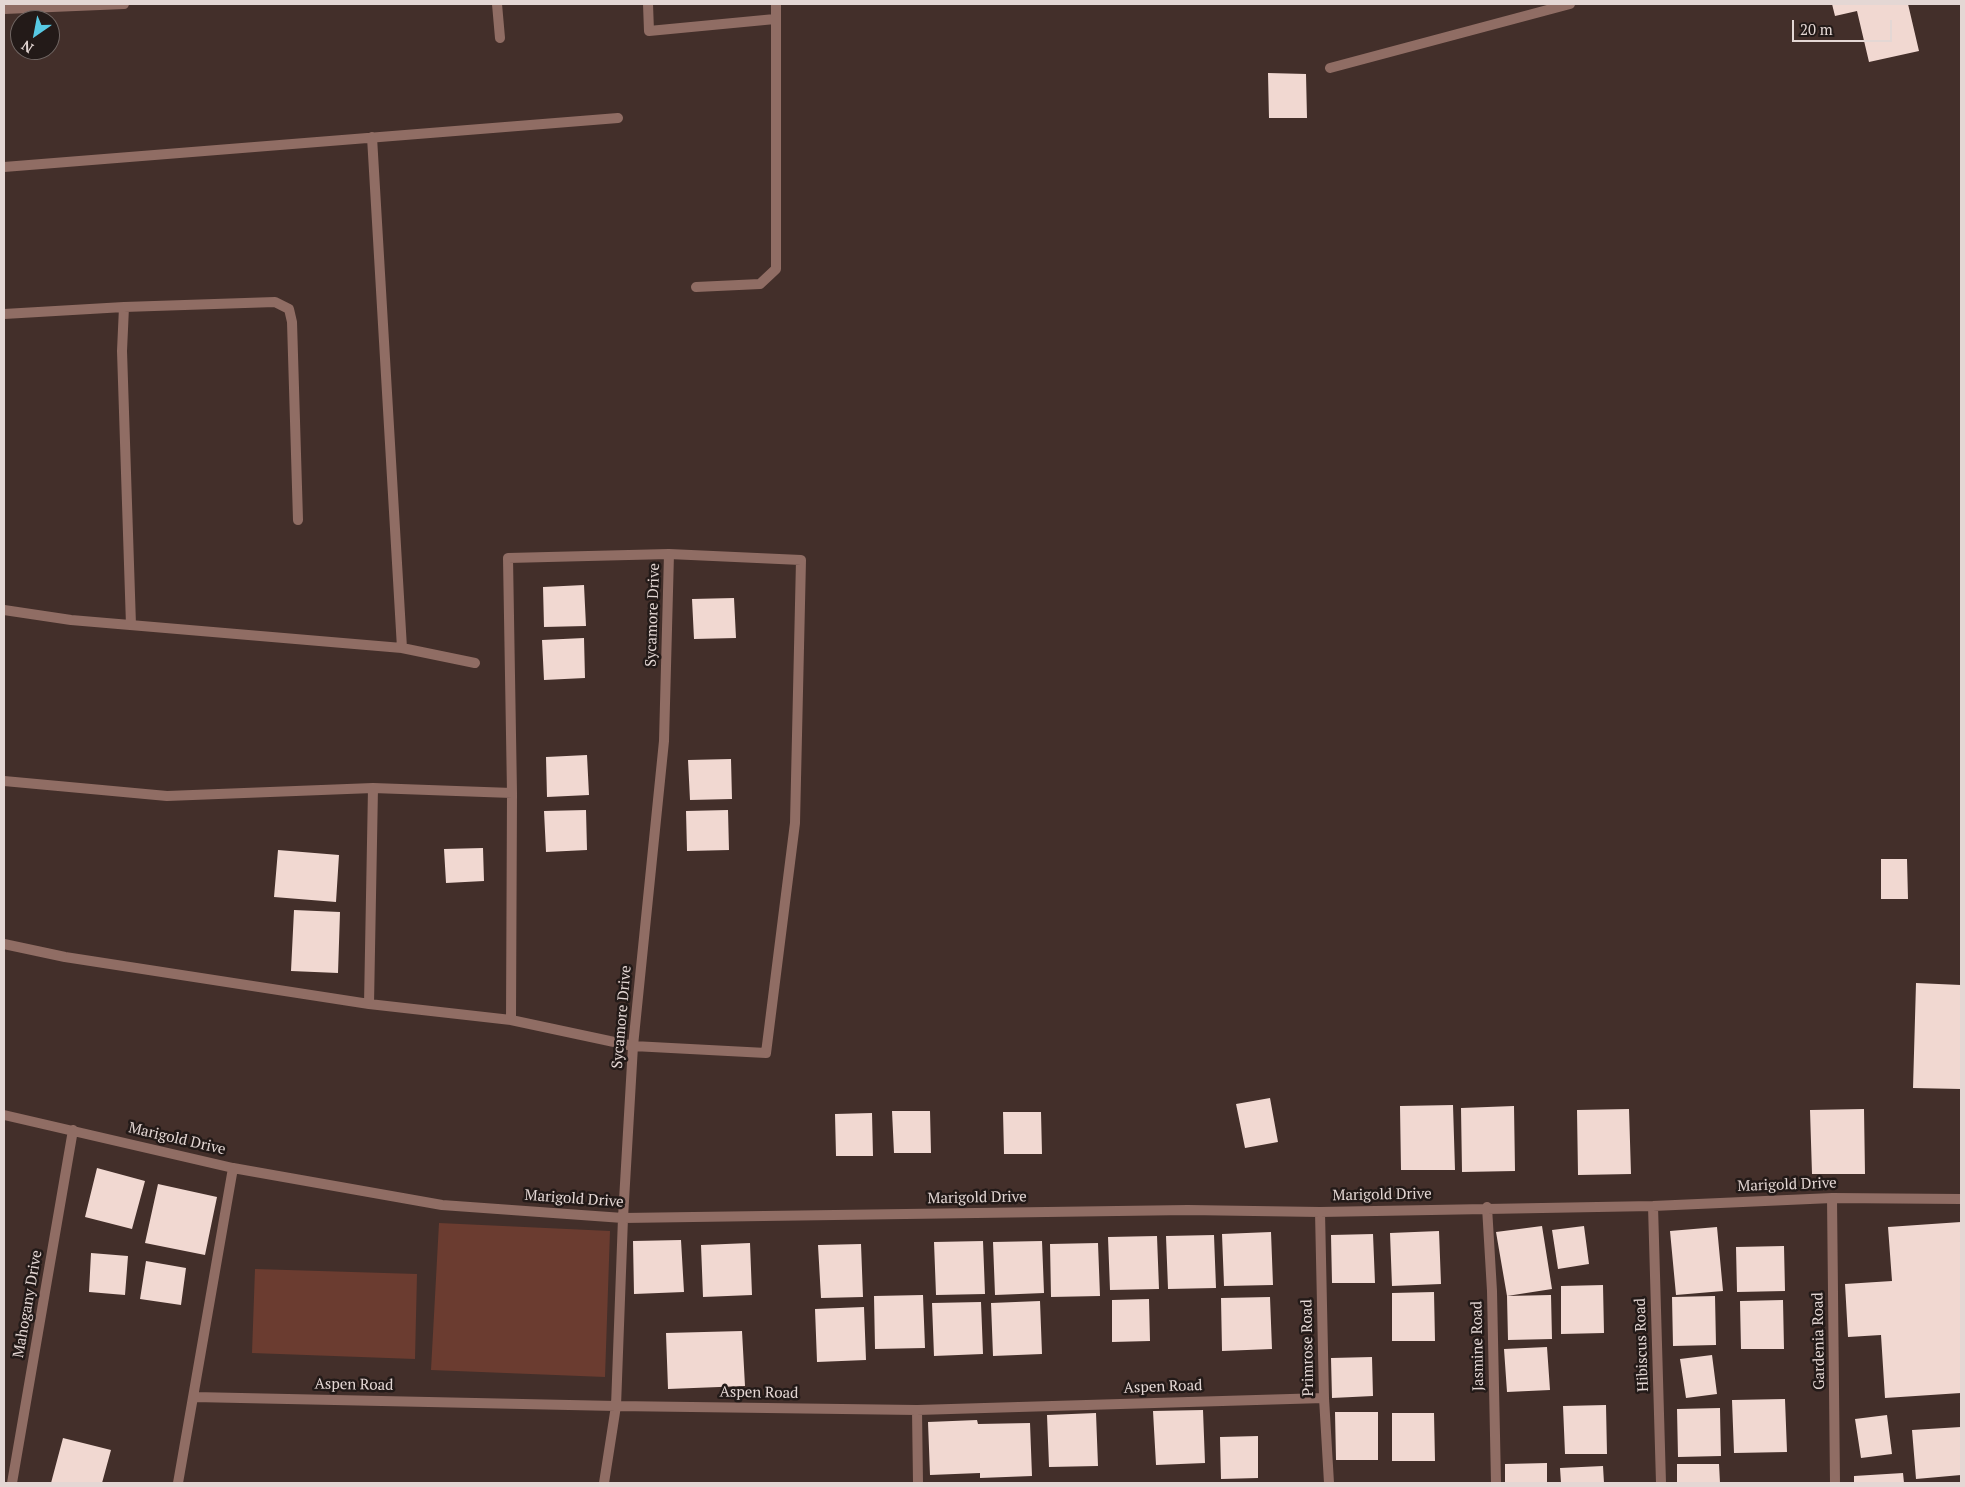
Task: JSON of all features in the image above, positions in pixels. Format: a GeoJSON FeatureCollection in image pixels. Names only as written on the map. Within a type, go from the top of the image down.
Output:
{"type":"FeatureCollection","features":[{"type":"Feature","properties":{"kind":"street"},"geometry":{"type":"LineString","coordinates":[[4,9],[124,4]]}},
{"type":"Feature","properties":{"kind":"street"},"geometry":{"type":"LineString","coordinates":[[497,4],[500,38]]}},
{"type":"Feature","properties":{"kind":"street"},"geometry":{"type":"LineString","coordinates":[[648,4],[649,31],[775,19]]}},
{"type":"Feature","properties":{"kind":"street"},"geometry":{"type":"LineString","coordinates":[[696,287],[760,284],[776,269],[776,4]]}},
{"type":"Feature","properties":{"kind":"street"},"geometry":{"type":"LineString","coordinates":[[1330,68],[1570,4]]}},
{"type":"Feature","properties":{"kind":"street"},"geometry":{"type":"LineString","coordinates":[[4,167],[618,118]]}},
{"type":"Feature","properties":{"kind":"street"},"geometry":{"type":"LineString","coordinates":[[372,137],[402,648]]}},
{"type":"Feature","properties":{"kind":"street"},"geometry":{"type":"LineString","coordinates":[[4,314],[124,307],[275,302],[289,309],[292,322],[298,520]]}},
{"type":"Feature","properties":{"kind":"street"},"geometry":{"type":"LineString","coordinates":[[124,307],[122,351],[131,625]]}},
{"type":"Feature","properties":{"kind":"street"},"geometry":{"type":"LineString","coordinates":[[4,944],[64,957],[369,1004],[511,1020],[633,1046],[766,1053],[795,823],[801,560],[670,554],[508,558],[512,793],[511,1020]]}},
{"type":"Feature","properties":{"kind":"street","name":"Sycamore Drive"},"geometry":{"type":"LineString","coordinates":[[604,1483],[616,1406],[623,1218],[633,1046],[664,741],[670,554]]}},
{"type":"Feature","properties":{"kind":"street"},"geometry":{"type":"LineString","coordinates":[[4,610],[71,620],[402,648],[474,663]]}},
{"type":"Feature","properties":{"kind":"street"},"geometry":{"type":"LineString","coordinates":[[4,781],[167,796],[373,788],[512,793]]}},
{"type":"Feature","properties":{"kind":"street"},"geometry":{"type":"LineString","coordinates":[[369,1004],[373,788]]}},
{"type":"Feature","properties":{"kind":"street","name":"Marigold Drive"},"geometry":{"type":"LineString","coordinates":[[4,1115],[233,1168],[442,1205],[623,1218],[1188,1210],[1320,1212],[1487,1207],[1653,1206],[1832,1198],[1961,1198]]}},
{"type":"Feature","properties":{"kind":"street","name":"Mahogany Drive"},"geometry":{"type":"LineString","coordinates":[[12,1483],[73,1130]]}},
{"type":"Feature","properties":{"kind":"street"},"geometry":{"type":"LineString","coordinates":[[178,1483],[233,1168]]}},
{"type":"Feature","properties":{"kind":"street","name":"Gardenia Road"},"geometry":{"type":"LineString","coordinates":[[1832,1198],[1835,1483]]}},
{"type":"Feature","properties":{"kind":"street","name":"Hibiscus Road"},"geometry":{"type":"LineString","coordinates":[[1653,1206],[1661,1483]]}},
{"type":"Feature","properties":{"kind":"street","name":"Jasmine Road"},"geometry":{"type":"LineString","coordinates":[[1487,1207],[1492,1291],[1496,1483]]}},
{"type":"Feature","properties":{"kind":"street","name":"Primrose Road"},"geometry":{"type":"LineString","coordinates":[[1320,1212],[1324,1398],[1329,1483]]}},
{"type":"Feature","properties":{"kind":"street","name":"Aspen Road"},"geometry":{"type":"LineString","coordinates":[[194,1397],[917,1410],[1324,1398]]}},
{"type":"Feature","properties":{"kind":"street"},"geometry":{"type":"LineString","coordinates":[[917,1410],[918,1483]]}},
{"type":"Feature","properties":{"kind":"shaded area"},"geometry":{"type":"Polygon","coordinates":[[[439,1223],[610,1231],[605,1377],[431,1370],[439,1223]]]}},
{"type":"Feature","properties":{"kind":"shaded area"},"geometry":{"type":"Polygon","coordinates":[[[255,1269],[417,1274],[415,1359],[252,1353],[255,1269]]]}},
{"type":"Feature","properties":{"kind":"building"},"geometry":{"type":"Polygon","coordinates":[[[1832,4],[1908,4],[1919,51],[1869,62],[1857,11],[1835,16],[1832,4]]]}},
{"type":"Feature","properties":{"kind":"building"},"geometry":{"type":"Polygon","coordinates":[[[1268,73],[1306,74],[1307,118],[1269,118],[1268,73]]]}},
{"type":"Feature","properties":{"kind":"building"},"geometry":{"type":"Polygon","coordinates":[[[584,585],[586,626],[544,627],[543,587],[584,585]]]}},
{"type":"Feature","properties":{"kind":"building"},"geometry":{"type":"Polygon","coordinates":[[[734,598],[736,638],[694,639],[692,599],[734,598]]]}},
{"type":"Feature","properties":{"kind":"building"},"geometry":{"type":"Polygon","coordinates":[[[584,638],[585,678],[544,680],[542,640],[584,638]]]}},
{"type":"Feature","properties":{"kind":"building"},"geometry":{"type":"Polygon","coordinates":[[[587,755],[589,795],[547,797],[546,757],[587,755]]]}},
{"type":"Feature","properties":{"kind":"building"},"geometry":{"type":"Polygon","coordinates":[[[731,759],[732,799],[690,800],[688,760],[731,759]]]}},
{"type":"Feature","properties":{"kind":"building"},"geometry":{"type":"Polygon","coordinates":[[[586,810],[587,850],[546,852],[544,811],[586,810]]]}},
{"type":"Feature","properties":{"kind":"building"},"geometry":{"type":"Polygon","coordinates":[[[728,810],[729,850],[687,851],[686,811],[728,810]]]}},
{"type":"Feature","properties":{"kind":"building"},"geometry":{"type":"Polygon","coordinates":[[[483,848],[484,881],[446,883],[444,849],[483,848]]]}},
{"type":"Feature","properties":{"kind":"building"},"geometry":{"type":"Polygon","coordinates":[[[278,850],[339,855],[336,902],[274,897],[278,850]]]}},
{"type":"Feature","properties":{"kind":"building"},"geometry":{"type":"Polygon","coordinates":[[[1881,859],[1907,859],[1908,899],[1881,899],[1881,859]]]}},
{"type":"Feature","properties":{"kind":"building"},"geometry":{"type":"Polygon","coordinates":[[[294,910],[340,912],[338,973],[291,971],[294,910]]]}},
{"type":"Feature","properties":{"kind":"building"},"geometry":{"type":"Polygon","coordinates":[[[1916,983],[1961,985],[1961,1089],[1913,1088],[1916,983]]]}},
{"type":"Feature","properties":{"kind":"building"},"geometry":{"type":"Polygon","coordinates":[[[1270,1098],[1278,1142],[1245,1148],[1236,1104],[1270,1098]]]}},
{"type":"Feature","properties":{"kind":"building"},"geometry":{"type":"Polygon","coordinates":[[[1453,1105],[1455,1170],[1401,1170],[1400,1106],[1453,1105]]]}},
{"type":"Feature","properties":{"kind":"building"},"geometry":{"type":"Polygon","coordinates":[[[1514,1106],[1515,1171],[1462,1172],[1461,1108],[1514,1106]]]}},
{"type":"Feature","properties":{"kind":"building"},"geometry":{"type":"Polygon","coordinates":[[[1629,1109],[1631,1174],[1578,1175],[1577,1110],[1629,1109]]]}},
{"type":"Feature","properties":{"kind":"building"},"geometry":{"type":"Polygon","coordinates":[[[1864,1109],[1865,1174],[1812,1174],[1810,1110],[1864,1109]]]}},
{"type":"Feature","properties":{"kind":"building"},"geometry":{"type":"Polygon","coordinates":[[[892,1111],[930,1111],[931,1153],[894,1153],[892,1111]]]}},
{"type":"Feature","properties":{"kind":"building"},"geometry":{"type":"Polygon","coordinates":[[[1003,1112],[1041,1112],[1042,1154],[1004,1154],[1003,1112]]]}},
{"type":"Feature","properties":{"kind":"building"},"geometry":{"type":"Polygon","coordinates":[[[872,1113],[873,1156],[836,1156],[835,1114],[872,1113]]]}},
{"type":"Feature","properties":{"kind":"building"},"geometry":{"type":"Polygon","coordinates":[[[97,1168],[145,1181],[132,1229],[85,1217],[97,1168]]]}},
{"type":"Feature","properties":{"kind":"building"},"geometry":{"type":"Polygon","coordinates":[[[158,1184],[217,1197],[205,1255],[145,1243],[158,1184]]]}},
{"type":"Feature","properties":{"kind":"building"},"geometry":{"type":"Polygon","coordinates":[[[1961,1222],[1961,1393],[1885,1398],[1881,1335],[1848,1337],[1845,1284],[1892,1281],[1888,1227],[1961,1222]]]}},
{"type":"Feature","properties":{"kind":"building"},"geometry":{"type":"Polygon","coordinates":[[[1542,1226],[1552,1289],[1507,1296],[1496,1232],[1542,1226]]]}},
{"type":"Feature","properties":{"kind":"building"},"geometry":{"type":"Polygon","coordinates":[[[1584,1226],[1589,1264],[1558,1269],[1552,1230],[1584,1226]]]}},
{"type":"Feature","properties":{"kind":"building"},"geometry":{"type":"Polygon","coordinates":[[[1717,1227],[1723,1291],[1676,1295],[1670,1231],[1717,1227]]]}},
{"type":"Feature","properties":{"kind":"building"},"geometry":{"type":"Polygon","coordinates":[[[1439,1231],[1441,1284],[1392,1286],[1390,1233],[1439,1231]]]}},
{"type":"Feature","properties":{"kind":"building"},"geometry":{"type":"Polygon","coordinates":[[[1271,1232],[1273,1285],[1224,1286],[1222,1234],[1271,1232]]]}},
{"type":"Feature","properties":{"kind":"building"},"geometry":{"type":"Polygon","coordinates":[[[1373,1234],[1375,1283],[1332,1283],[1331,1235],[1373,1234]]]}},
{"type":"Feature","properties":{"kind":"building"},"geometry":{"type":"Polygon","coordinates":[[[1214,1235],[1216,1288],[1168,1289],[1166,1236],[1214,1235]]]}},
{"type":"Feature","properties":{"kind":"building"},"geometry":{"type":"Polygon","coordinates":[[[1157,1236],[1159,1289],[1110,1290],[1108,1237],[1157,1236]]]}},
{"type":"Feature","properties":{"kind":"building"},"geometry":{"type":"Polygon","coordinates":[[[681,1240],[684,1292],[634,1294],[633,1241],[681,1240]]]}},
{"type":"Feature","properties":{"kind":"building"},"geometry":{"type":"Polygon","coordinates":[[[983,1241],[985,1294],[936,1295],[934,1242],[983,1241]]]}},
{"type":"Feature","properties":{"kind":"building"},"geometry":{"type":"Polygon","coordinates":[[[1042,1241],[1044,1293],[995,1295],[993,1242],[1042,1241]]]}},
{"type":"Feature","properties":{"kind":"building"},"geometry":{"type":"Polygon","coordinates":[[[750,1243],[752,1295],[703,1297],[701,1245],[750,1243]]]}},
{"type":"Feature","properties":{"kind":"building"},"geometry":{"type":"Polygon","coordinates":[[[1098,1243],[1100,1296],[1051,1297],[1050,1244],[1098,1243]]]}},
{"type":"Feature","properties":{"kind":"building"},"geometry":{"type":"Polygon","coordinates":[[[861,1244],[863,1297],[821,1298],[818,1245],[861,1244]]]}},
{"type":"Feature","properties":{"kind":"building"},"geometry":{"type":"Polygon","coordinates":[[[1784,1246],[1785,1291],[1737,1292],[1736,1247],[1784,1246]]]}},
{"type":"Feature","properties":{"kind":"building"},"geometry":{"type":"Polygon","coordinates":[[[91,1253],[128,1256],[125,1295],[89,1292],[91,1253]]]}},
{"type":"Feature","properties":{"kind":"building"},"geometry":{"type":"Polygon","coordinates":[[[146,1261],[186,1268],[181,1305],[140,1299],[146,1261]]]}},
{"type":"Feature","properties":{"kind":"building"},"geometry":{"type":"Polygon","coordinates":[[[1603,1285],[1604,1333],[1561,1334],[1561,1286],[1603,1285]]]}},
{"type":"Feature","properties":{"kind":"building"},"geometry":{"type":"Polygon","coordinates":[[[1434,1292],[1435,1341],[1392,1341],[1392,1293],[1434,1292]]]}},
{"type":"Feature","properties":{"kind":"building"},"geometry":{"type":"Polygon","coordinates":[[[923,1295],[925,1348],[875,1349],[874,1296],[923,1295]]]}},
{"type":"Feature","properties":{"kind":"building"},"geometry":{"type":"Polygon","coordinates":[[[1551,1295],[1552,1339],[1508,1340],[1507,1296],[1551,1295]]]}},
{"type":"Feature","properties":{"kind":"building"},"geometry":{"type":"Polygon","coordinates":[[[1715,1296],[1716,1345],[1673,1346],[1672,1297],[1715,1296]]]}},
{"type":"Feature","properties":{"kind":"building"},"geometry":{"type":"Polygon","coordinates":[[[1270,1297],[1272,1349],[1222,1351],[1221,1298],[1270,1297]]]}},
{"type":"Feature","properties":{"kind":"building"},"geometry":{"type":"Polygon","coordinates":[[[1149,1299],[1150,1341],[1112,1342],[1112,1300],[1149,1299]]]}},
{"type":"Feature","properties":{"kind":"building"},"geometry":{"type":"Polygon","coordinates":[[[1783,1300],[1784,1349],[1741,1349],[1740,1301],[1783,1300]]]}},
{"type":"Feature","properties":{"kind":"building"},"geometry":{"type":"Polygon","coordinates":[[[1040,1301],[1042,1354],[993,1356],[991,1303],[1040,1301]]]}},
{"type":"Feature","properties":{"kind":"building"},"geometry":{"type":"Polygon","coordinates":[[[981,1302],[983,1354],[934,1356],[932,1303],[981,1302]]]}},
{"type":"Feature","properties":{"kind":"building"},"geometry":{"type":"Polygon","coordinates":[[[864,1307],[866,1360],[817,1362],[815,1309],[864,1307]]]}},
{"type":"Feature","properties":{"kind":"building"},"geometry":{"type":"Polygon","coordinates":[[[742,1331],[745,1386],[668,1389],[666,1333],[742,1331]]]}},
{"type":"Feature","properties":{"kind":"building"},"geometry":{"type":"Polygon","coordinates":[[[1547,1347],[1550,1390],[1507,1392],[1504,1349],[1547,1347]]]}},
{"type":"Feature","properties":{"kind":"building"},"geometry":{"type":"Polygon","coordinates":[[[1712,1355],[1717,1394],[1686,1398],[1680,1359],[1712,1355]]]}},
{"type":"Feature","properties":{"kind":"building"},"geometry":{"type":"Polygon","coordinates":[[[1372,1357],[1373,1396],[1332,1398],[1331,1358],[1372,1357]]]}},
{"type":"Feature","properties":{"kind":"building"},"geometry":{"type":"Polygon","coordinates":[[[1785,1399],[1787,1452],[1734,1453],[1732,1400],[1785,1399]]]}},
{"type":"Feature","properties":{"kind":"building"},"geometry":{"type":"Polygon","coordinates":[[[1606,1405],[1607,1454],[1565,1454],[1563,1406],[1606,1405]]]}},
{"type":"Feature","properties":{"kind":"building"},"geometry":{"type":"Polygon","coordinates":[[[1720,1408],[1721,1456],[1678,1457],[1677,1409],[1720,1408]]]}},
{"type":"Feature","properties":{"kind":"building"},"geometry":{"type":"Polygon","coordinates":[[[1203,1410],[1205,1463],[1156,1465],[1153,1411],[1203,1410]]]}},
{"type":"Feature","properties":{"kind":"building"},"geometry":{"type":"Polygon","coordinates":[[[1335,1412],[1378,1412],[1378,1460],[1336,1460],[1335,1412]]]}},
{"type":"Feature","properties":{"kind":"building"},"geometry":{"type":"Polygon","coordinates":[[[1096,1413],[1098,1466],[1049,1467],[1047,1415],[1096,1413]]]}},
{"type":"Feature","properties":{"kind":"building"},"geometry":{"type":"Polygon","coordinates":[[[1392,1413],[1434,1413],[1435,1461],[1392,1461],[1392,1413]]]}},
{"type":"Feature","properties":{"kind":"building"},"geometry":{"type":"Polygon","coordinates":[[[1887,1415],[1892,1454],[1861,1458],[1855,1419],[1887,1415]]]}},
{"type":"Feature","properties":{"kind":"building"},"geometry":{"type":"Polygon","coordinates":[[[977,1420],[978,1424],[1030,1423],[1032,1476],[980,1478],[980,1473],[930,1475],[928,1422],[977,1420]]]}},
{"type":"Feature","properties":{"kind":"building"},"geometry":{"type":"Polygon","coordinates":[[[1961,1427],[1961,1475],[1916,1479],[1912,1430],[1961,1427]]]}},
{"type":"Feature","properties":{"kind":"building"},"geometry":{"type":"Polygon","coordinates":[[[1258,1436],[1258,1478],[1221,1479],[1220,1437],[1258,1436]]]}},
{"type":"Feature","properties":{"kind":"building"},"geometry":{"type":"Polygon","coordinates":[[[63,1438],[111,1450],[102,1483],[51,1483],[63,1438]]]}},
{"type":"Feature","properties":{"kind":"building"},"geometry":{"type":"Polygon","coordinates":[[[1547,1463],[1547,1483],[1505,1483],[1505,1464],[1547,1463]]]}},
{"type":"Feature","properties":{"kind":"building"},"geometry":{"type":"Polygon","coordinates":[[[1677,1464],[1719,1464],[1720,1483],[1677,1483],[1677,1464]]]}},
{"type":"Feature","properties":{"kind":"building"},"geometry":{"type":"Polygon","coordinates":[[[1603,1466],[1604,1483],[1561,1483],[1560,1468],[1603,1466]]]}},
{"type":"Feature","properties":{"kind":"building"},"geometry":{"type":"Polygon","coordinates":[[[1903,1473],[1904,1483],[1854,1483],[1854,1476],[1903,1473]]]}}]}
